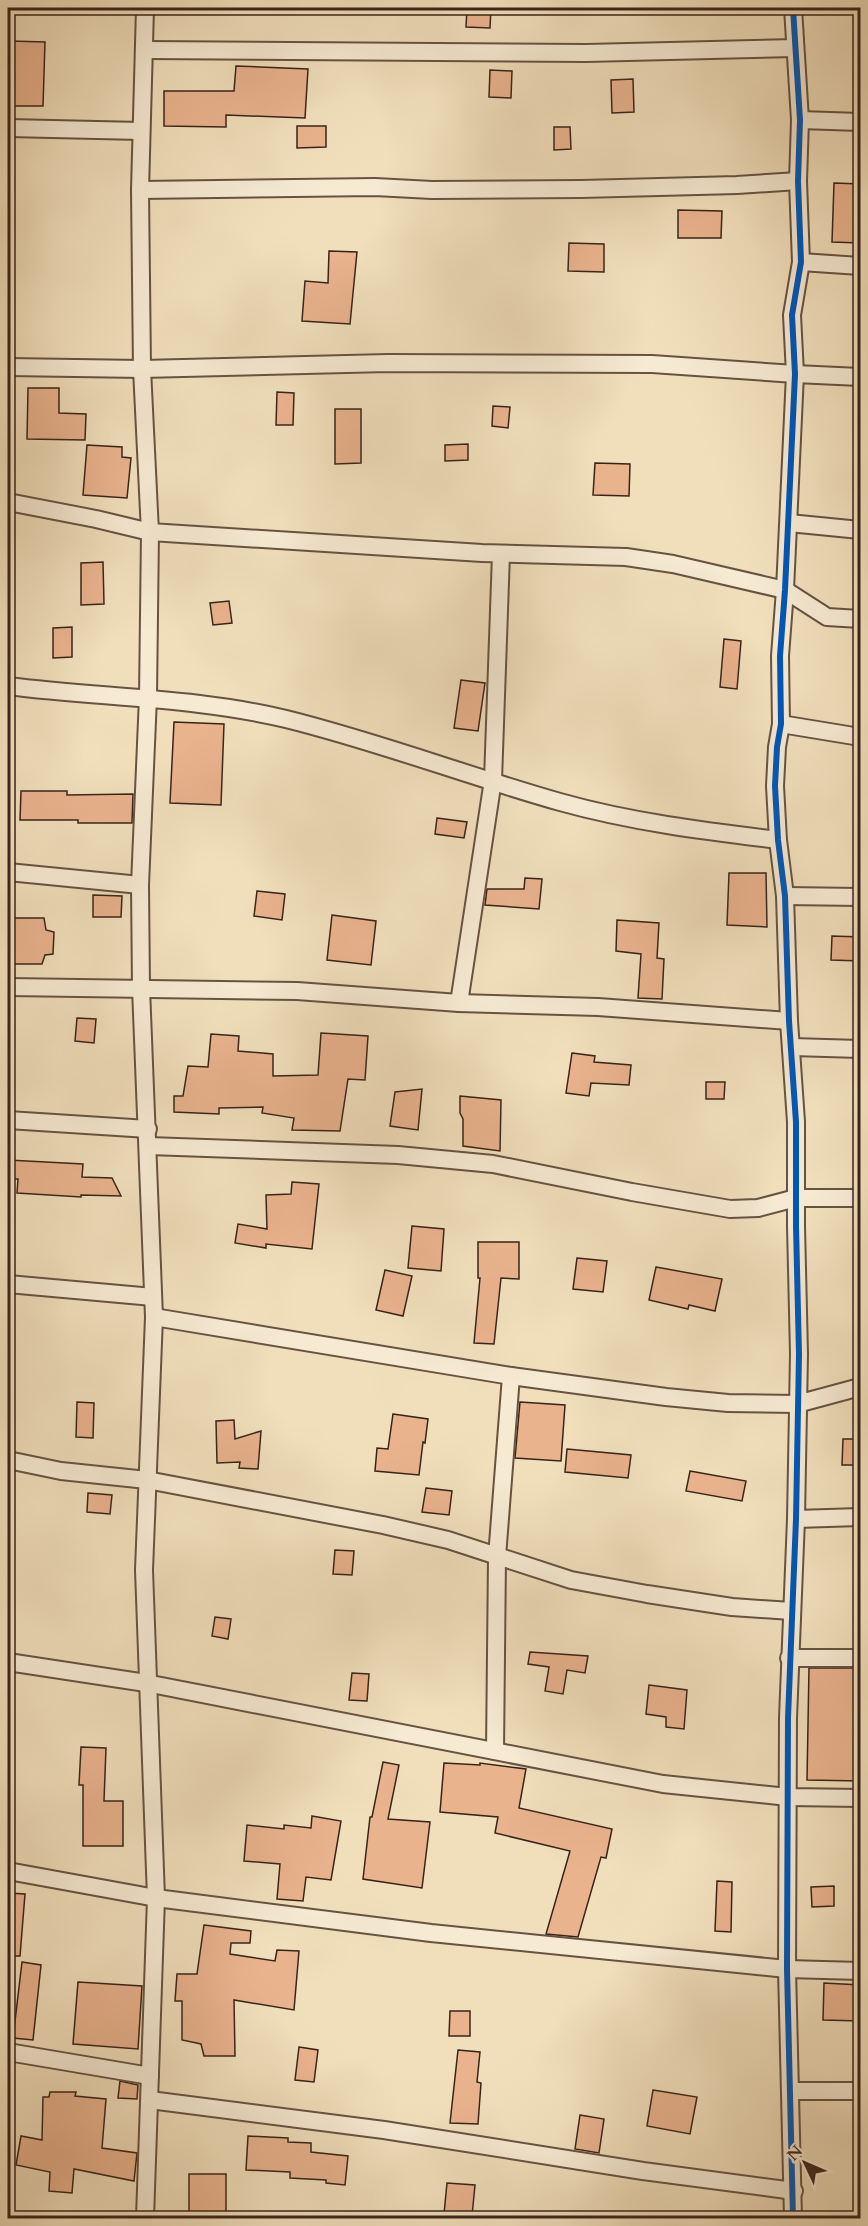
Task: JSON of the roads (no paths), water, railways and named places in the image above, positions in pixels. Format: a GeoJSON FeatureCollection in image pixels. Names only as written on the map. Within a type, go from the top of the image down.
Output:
{"type":"FeatureCollection","features":[{"type":"Feature","properties":{"kind":"street"},"geometry":{"type":"LineString","coordinates":[[145,8],[146,50],[140,190],[142,369],[150,532],[148,697],[140,885],[141,988],[154,1317],[144,1570],[146,1683],[156,1898],[145,2218]]}},
{"type":"Feature","properties":{"kind":"street"},"geometry":{"type":"LineString","coordinates":[[793,8],[800,120],[798,181],[801,262],[792,315],[795,375],[789,523],[780,656],[781,724],[775,786],[778,840],[785,896],[789,1021],[796,1122],[799,1354],[796,1519],[789,1658],[788,1797],[787,1969],[793,2218]]}},
{"type":"Feature","properties":{"kind":"street"},"geometry":{"type":"LineString","coordinates":[[146,50],[586,52],[795,48]]}},
{"type":"Feature","properties":{"kind":"street"},"geometry":{"type":"LineString","coordinates":[[800,120],[861,122]]}},
{"type":"Feature","properties":{"kind":"street"},"geometry":{"type":"LineString","coordinates":[[8,128],[141,131]]}},
{"type":"Feature","properties":{"kind":"street"},"geometry":{"type":"LineString","coordinates":[[140,190],[375,187],[432,190],[581,189],[798,181]]}},
{"type":"Feature","properties":{"kind":"street"},"geometry":{"type":"LineString","coordinates":[[801,262],[861,266]]}},
{"type":"Feature","properties":{"kind":"street"},"geometry":{"type":"LineString","coordinates":[[8,368],[142,369],[388,363],[652,364],[795,375],[861,377]]}},
{"type":"Feature","properties":{"kind":"street"},"geometry":{"type":"LineString","coordinates":[[8,502],[150,532],[501,554],[626,557],[673,564],[785,590],[827,616],[861,619]]}},
{"type":"Feature","properties":{"kind":"street"},"geometry":{"type":"LineString","coordinates":[[789,523],[861,530]]}},
{"type":"Feature","properties":{"kind":"street"},"geometry":{"type":"LineString","coordinates":[[459,1003],[492,780],[501,554]]}},
{"type":"Feature","properties":{"kind":"street"},"geometry":{"type":"LineString","coordinates":[[8,686],[68,694],[148,697],[228,707],[287,719],[558,801],[620,817],[659,825],[778,840]]}},
{"type":"Feature","properties":{"kind":"street"},"geometry":{"type":"LineString","coordinates":[[781,724],[861,737]]}},
{"type":"Feature","properties":{"kind":"street"},"geometry":{"type":"LineString","coordinates":[[8,872],[140,885]]}},
{"type":"Feature","properties":{"kind":"street"},"geometry":{"type":"LineString","coordinates":[[785,896],[861,897]]}},
{"type":"Feature","properties":{"kind":"street"},"geometry":{"type":"LineString","coordinates":[[8,987],[297,991],[459,1003],[598,1007],[789,1021]]}},
{"type":"Feature","properties":{"kind":"street"},"geometry":{"type":"LineString","coordinates":[[792,1047],[861,1049]]}},
{"type":"Feature","properties":{"kind":"street"},"geometry":{"type":"LineString","coordinates":[[8,1120],[148,1129]]}},
{"type":"Feature","properties":{"kind":"street"},"geometry":{"type":"LineString","coordinates":[[149,1146],[398,1155],[493,1164],[730,1209],[758,1208],[796,1198],[861,1198]]}},
{"type":"Feature","properties":{"kind":"street"},"geometry":{"type":"LineString","coordinates":[[8,1284],[153,1296]]}},
{"type":"Feature","properties":{"kind":"street"},"geometry":{"type":"LineString","coordinates":[[154,1317],[511,1376],[666,1397],[728,1403],[797,1404],[861,1387]]}},
{"type":"Feature","properties":{"kind":"street"},"geometry":{"type":"LineString","coordinates":[[495,1751],[497,1557],[511,1376]]}},
{"type":"Feature","properties":{"kind":"street"},"geometry":{"type":"LineString","coordinates":[[8,1460],[61,1471],[147,1480],[384,1526],[448,1540],[571,1580],[732,1607],[791,1611]]}},
{"type":"Feature","properties":{"kind":"street"},"geometry":{"type":"LineString","coordinates":[[796,1519],[861,1518]]}},
{"type":"Feature","properties":{"kind":"street"},"geometry":{"type":"LineString","coordinates":[[789,1658],[861,1658]]}},
{"type":"Feature","properties":{"kind":"street"},"geometry":{"type":"LineString","coordinates":[[8,1662],[146,1683],[663,1784],[788,1797],[861,1798]]}},
{"type":"Feature","properties":{"kind":"street"},"geometry":{"type":"LineString","coordinates":[[8,1871],[156,1898],[431,1933],[787,1969],[861,1971]]}},
{"type":"Feature","properties":{"kind":"street"},"geometry":{"type":"LineString","coordinates":[[8,2052],[150,2076]]}},
{"type":"Feature","properties":{"kind":"street"},"geometry":{"type":"LineString","coordinates":[[791,2091],[861,2091]]}},
{"type":"Feature","properties":{"kind":"street"},"geometry":{"type":"LineString","coordinates":[[150,2100],[384,2130],[643,2171],[794,2191]]}}]}
